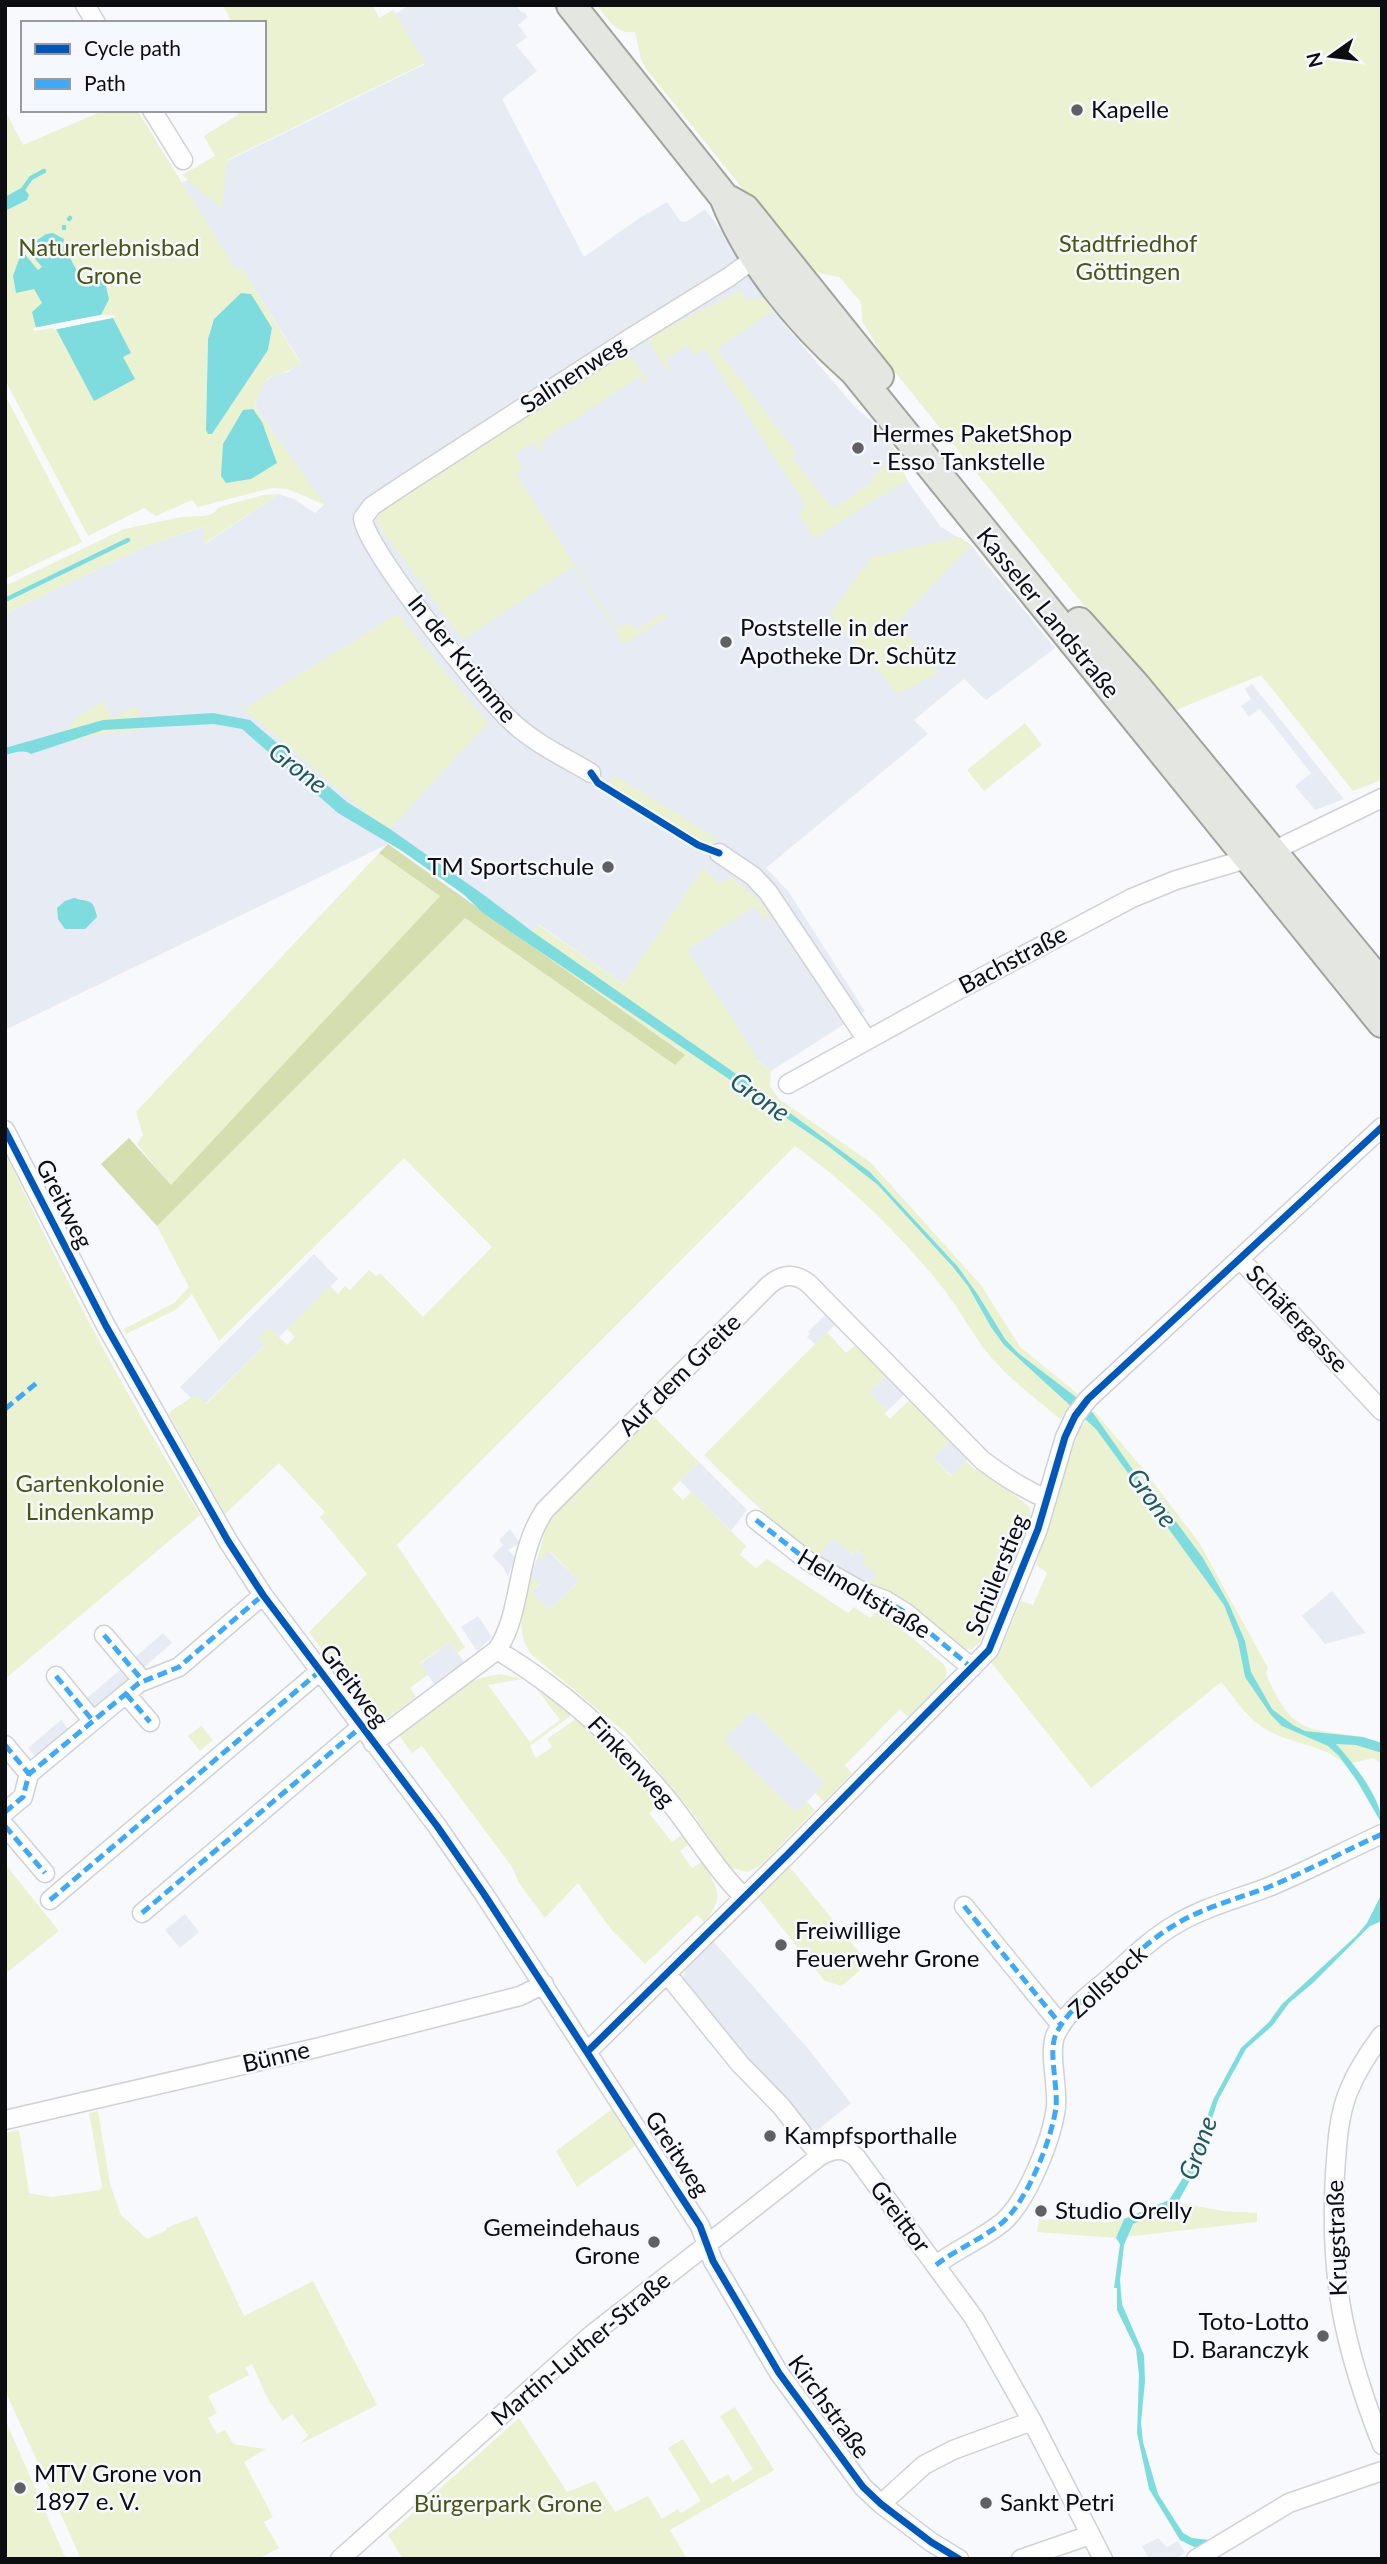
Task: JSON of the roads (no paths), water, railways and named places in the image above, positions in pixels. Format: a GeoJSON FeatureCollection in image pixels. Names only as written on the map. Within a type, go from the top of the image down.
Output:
{"type":"FeatureCollection","features":[{"type":"Feature","properties":{"kind":"main road","name":"Kasseler Landstraße"},"geometry":{"type":"LineString","coordinates":[[571,5],[724,197],[736,227],[764,252],[826,347],[853,371],[1260,855],[1382,985]]}},
{"type":"Feature","properties":{"kind":"main road","name":"Kasseler Landstraße"},"geometry":{"type":"LineString","coordinates":[[1260,855],[1382,1023]]}},
{"type":"Feature","properties":{"kind":"street"},"geometry":{"type":"LineString","coordinates":[[85,5],[95,21]]}},
{"type":"Feature","properties":{"kind":"street"},"geometry":{"type":"LineString","coordinates":[[153,112],[183,160]]}},
{"type":"Feature","properties":{"kind":"street","name":"Salinenweg"},"geometry":{"type":"LineString","coordinates":[[372,506],[764,252]]}},
{"type":"Feature","properties":{"kind":"street","name":"In der Krümme"},"geometry":{"type":"LineString","coordinates":[[372,506],[362,518],[365,531],[456,658],[510,721],[590,773]]}},
{"type":"Feature","properties":{"kind":"street","name":"Bachstraße"},"geometry":{"type":"LineString","coordinates":[[788,1084],[1132,898],[1176,880],[1260,855],[1382,798]]}},
{"type":"Feature","properties":{"kind":"street"},"geometry":{"type":"LineString","coordinates":[[719,853],[752,876],[768,892],[867,1040]]}},
{"type":"Feature","properties":{"kind":"street","name":"Schülerstieg"},"geometry":{"type":"LineString","coordinates":[[588,2051],[993,1645],[1038,1529],[1065,1437],[1080,1410],[1128,1360],[1382,1127]]}},
{"type":"Feature","properties":{"kind":"street","name":"Greitweg"},"geometry":{"type":"LineString","coordinates":[[5,1130],[153,1412],[207,1506],[263,1595],[437,1826],[588,2051],[698,2222],[706,2243]]}},
{"type":"Feature","properties":{"kind":"street","name":"Schäfergasse"},"geometry":{"type":"LineString","coordinates":[[1240,1259],[1382,1411]]}},
{"type":"Feature","properties":{"kind":"street","name":"Auf dem Greite"},"geometry":{"type":"LineString","coordinates":[[497,1650],[508,1629],[528,1545],[545,1510],[759,1294],[782,1277],[796,1276],[808,1283],[982,1460],[1004,1478],[1047,1499]]}},
{"type":"Feature","properties":{"kind":"street","name":"Helmoltstraße"},"geometry":{"type":"LineString","coordinates":[[756,1520],[808,1561],[906,1613],[972,1668]]}},
{"type":"Feature","properties":{"kind":"street"},"geometry":{"type":"LineString","coordinates":[[5,1812],[23,1797],[29,1774],[143,1681],[179,1668],[263,1595]]}},
{"type":"Feature","properties":{"kind":"street"},"geometry":{"type":"LineString","coordinates":[[104,1635],[143,1681]]}},
{"type":"Feature","properties":{"kind":"street"},"geometry":{"type":"LineString","coordinates":[[373,1743],[497,1650]]}},
{"type":"Feature","properties":{"kind":"street","name":"Finkenweg"},"geometry":{"type":"LineString","coordinates":[[497,1650],[564,1694],[620,1745],[669,1801],[724,1876],[744,1897]]}},
{"type":"Feature","properties":{"kind":"street"},"geometry":{"type":"LineString","coordinates":[[50,1900],[320,1671]]}},
{"type":"Feature","properties":{"kind":"street"},"geometry":{"type":"LineString","coordinates":[[56,1676],[93,1721]]}},
{"type":"Feature","properties":{"kind":"street"},"geometry":{"type":"LineString","coordinates":[[126,1694],[150,1722]]}},
{"type":"Feature","properties":{"kind":"street","name":"Greitweg"},"geometry":{"type":"LineString","coordinates":[[142,1913],[361,1727]]}},
{"type":"Feature","properties":{"kind":"street"},"geometry":{"type":"LineString","coordinates":[[5,1745],[29,1774]]}},
{"type":"Feature","properties":{"kind":"street"},"geometry":{"type":"LineString","coordinates":[[5,1826],[45,1873]]}},
{"type":"Feature","properties":{"kind":"street","name":"Zollstock"},"geometry":{"type":"LineString","coordinates":[[936,2265],[1006,2219],[1027,2188],[1048,2138],[1055,2109],[1057,2081],[1053,2044],[1061,2025],[1076,2006],[1171,1927],[1197,1913],[1273,1885],[1382,1834]]}},
{"type":"Feature","properties":{"kind":"street"},"geometry":{"type":"LineString","coordinates":[[964,1906],[1061,2025]]}},
{"type":"Feature","properties":{"kind":"street"},"geometry":{"type":"LineString","coordinates":[[667,1974],[740,2064],[825,2153]]}},
{"type":"Feature","properties":{"kind":"street","name":"Bünne"},"geometry":{"type":"LineString","coordinates":[[5,2120],[316,2048],[520,1996],[544,1984]]}},
{"type":"Feature","properties":{"kind":"street","name":"Krugstraße"},"geometry":{"type":"LineString","coordinates":[[1382,2035],[1355,2077],[1342,2111],[1336,2154],[1333,2219],[1341,2315],[1362,2395],[1382,2445]]}},
{"type":"Feature","properties":{"kind":"street","name":"Greittor"},"geometry":{"type":"LineString","coordinates":[[825,2153],[848,2151],[856,2157],[974,2318],[1032,2421],[1103,2559]]}},
{"type":"Feature","properties":{"kind":"street","name":"Martin-Luther-Straße"},"geometry":{"type":"LineString","coordinates":[[340,2559],[590,2336],[706,2243],[825,2153]]}},
{"type":"Feature","properties":{"kind":"street","name":"Kirchstraße"},"geometry":{"type":"LineString","coordinates":[[706,2243],[713,2261],[779,2374],[863,2487],[931,2542],[959,2559]]}},
{"type":"Feature","properties":{"kind":"street"},"geometry":{"type":"LineString","coordinates":[[881,2504],[924,2465],[953,2450],[1032,2421]]}},
{"type":"Feature","properties":{"kind":"street"},"geometry":{"type":"LineString","coordinates":[[1196,2559],[1289,2503],[1382,2471]]}},
{"type":"Feature","properties":{"kind":"street"},"geometry":{"type":"LineString","coordinates":[[1021,2559],[1090,2535]]}},
{"type":"Feature","properties":{"kind":"water"},"geometry":{"type":"Polygon","coordinates":[[[23,187],[29,195],[27,200],[5,211],[5,197],[23,187]]]}},
{"type":"Feature","properties":{"kind":"water"},"geometry":{"type":"Polygon","coordinates":[[[53,233],[64,239],[63,245],[83,282],[104,278],[109,299],[101,315],[36,328],[32,312],[42,303],[34,289],[16,293],[13,276],[22,251],[38,270],[42,267],[26,248],[46,234],[53,233]]]}},
{"type":"Feature","properties":{"kind":"water"},"geometry":{"type":"Polygon","coordinates":[[[241,293],[251,294],[272,328],[268,350],[212,434],[208,434],[208,339],[214,319],[241,293]]]}},
{"type":"Feature","properties":{"kind":"water"},"geometry":{"type":"Polygon","coordinates":[[[113,318],[131,353],[123,357],[135,379],[94,401],[56,329],[113,318]]]}},
{"type":"Feature","properties":{"kind":"water"},"geometry":{"type":"Polygon","coordinates":[[[253,409],[262,422],[277,463],[251,479],[226,483],[221,476],[223,444],[243,410],[253,409]]]}},
{"type":"Feature","properties":{"kind":"water","name":"Grone"},"geometry":{"type":"Polygon","coordinates":[[[213,713],[250,720],[347,802],[484,895],[870,1172],[958,1267],[1005,1339],[1018,1353],[1093,1413],[1138,1477],[1154,1492],[1203,1558],[1229,1604],[1245,1641],[1251,1672],[1272,1709],[1305,1731],[1363,1737],[1382,1743],[1382,1753],[1356,1745],[1336,1744],[1372,1792],[1382,1824],[1339,1756],[1328,1746],[1282,1726],[1271,1715],[1245,1677],[1238,1641],[1224,1605],[1096,1429],[1004,1345],[968,1286],[878,1185],[828,1146],[483,913],[463,894],[402,851],[338,813],[242,729],[214,724],[103,730],[31,754],[22,752],[5,755],[5,748],[103,720],[213,713]]]}},
{"type":"Feature","properties":{"kind":"water"},"geometry":{"type":"Polygon","coordinates":[[[74,898],[90,902],[94,906],[97,917],[85,929],[65,929],[58,919],[57,908],[74,898]]]}},
{"type":"Feature","properties":{"kind":"water","name":"Grone"},"geometry":{"type":"Polygon","coordinates":[[[1382,1893],[1382,1921],[1370,1926],[1289,2003],[1273,2025],[1246,2049],[1218,2100],[1195,2171],[1177,2204],[1133,2224],[1124,2245],[1120,2280],[1122,2304],[1144,2355],[1145,2381],[1141,2423],[1143,2442],[1158,2494],[1183,2533],[1192,2538],[1209,2540],[1196,2548],[1180,2540],[1149,2489],[1137,2433],[1139,2375],[1136,2349],[1117,2310],[1117,2288],[1114,2288],[1120,2244],[1116,2238],[1124,2219],[1169,2200],[1191,2165],[1213,2100],[1241,2048],[1269,2022],[1282,2004],[1356,1936],[1367,1923],[1382,1893]]]}},
{"type":"Feature","properties":{"kind":"waterway"},"geometry":{"type":"LineString","coordinates":[[24,188],[31,178],[44,171]]}},
{"type":"Feature","properties":{"kind":"waterway"},"geometry":{"type":"LineString","coordinates":[[5,600],[128,540]]}},
{"type":"Feature","properties":{"kind":"place","name":"Kapelle"},"geometry":{"type":"Point","coordinates":[1077,110]}},
{"type":"Feature","properties":{"kind":"place","name":"Hermes PaketShop - Esso Tankstelle"},"geometry":{"type":"Point","coordinates":[858,448]}},
{"type":"Feature","properties":{"kind":"place","name":"Poststelle in der Apotheke Dr. Schütz"},"geometry":{"type":"Point","coordinates":[726,642]}},
{"type":"Feature","properties":{"kind":"place","name":"TM Sportschule"},"geometry":{"type":"Point","coordinates":[608,867]}},
{"type":"Feature","properties":{"kind":"place","name":"Freiwillige Feuerwehr Grone"},"geometry":{"type":"Point","coordinates":[781,1945]}},
{"type":"Feature","properties":{"kind":"place","name":"Kampfsporthalle"},"geometry":{"type":"Point","coordinates":[770,2136]}},
{"type":"Feature","properties":{"kind":"place","name":"Studio Orelly"},"geometry":{"type":"Point","coordinates":[1041,2211]}},
{"type":"Feature","properties":{"kind":"place","name":"Gemeindehaus Grone"},"geometry":{"type":"Point","coordinates":[654,2242]}},
{"type":"Feature","properties":{"kind":"place","name":"Toto-Lotto D. Baranczyk"},"geometry":{"type":"Point","coordinates":[1323,2336]}},
{"type":"Feature","properties":{"kind":"place","name":"MTV Grone von 1897 e. V."},"geometry":{"type":"Point","coordinates":[20,2488]}},
{"type":"Feature","properties":{"kind":"place","name":"Sankt Petri"},"geometry":{"type":"Point","coordinates":[986,2503]}},
{"type":"Feature","properties":{"kind":"park label","name":"Stadtfriedhof Göttingen"},"geometry":{"type":"Point","coordinates":[1128,258]}},
{"type":"Feature","properties":{"kind":"park label","name":"Naturerlebnisbad Grone"},"geometry":{"type":"Point","coordinates":[109,262]}},
{"type":"Feature","properties":{"kind":"park label","name":"Gartenkolonie Lindenkamp"},"geometry":{"type":"Point","coordinates":[90,1498]}},
{"type":"Feature","properties":{"kind":"park label","name":"Bürgerpark Grone"},"geometry":{"type":"Point","coordinates":[508,2504]}}]}
